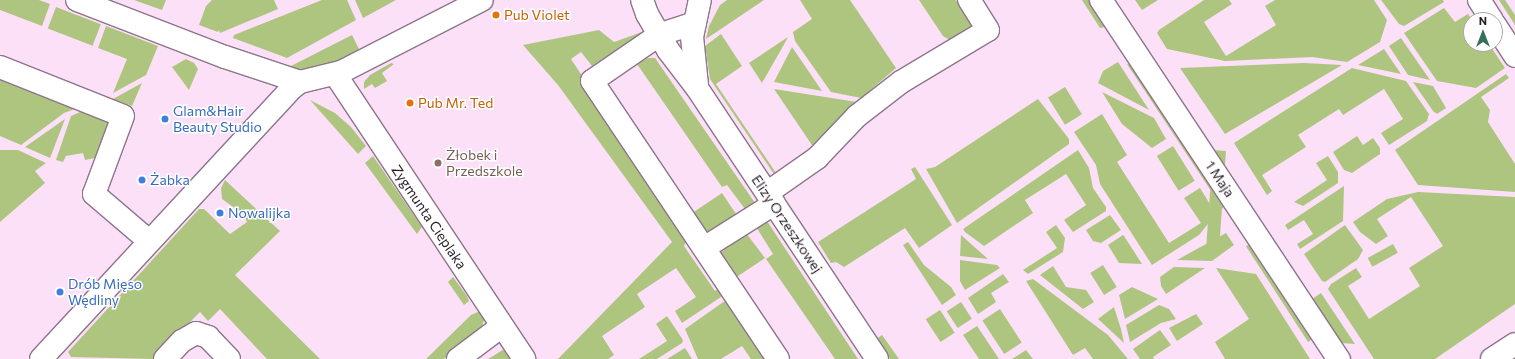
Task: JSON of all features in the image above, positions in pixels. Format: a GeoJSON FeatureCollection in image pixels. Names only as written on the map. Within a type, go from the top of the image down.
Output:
{"type":"FeatureCollection","features":[{"type":"Feature","properties":{"kind":"street"},"geometry":{"type":"LineString","coordinates":[[77,0],[232,60],[300,82]]}},
{"type":"Feature","properties":{"kind":"street"},"geometry":{"type":"LineString","coordinates":[[52,355],[149,241],[285,94],[300,82],[335,74],[482,0]]}},
{"type":"Feature","properties":{"kind":"street","name":"Elizy Orzeszkowej"},"geometry":{"type":"LineString","coordinates":[[642,0],[647,14],[659,36],[697,88],[878,359]]}},
{"type":"Feature","properties":{"kind":"street","name":"Elizy Orzeszkowej"},"geometry":{"type":"LineString","coordinates":[[697,88],[692,42],[694,23],[700,0]]}},
{"type":"Feature","properties":{"kind":"street"},"geometry":{"type":"LineString","coordinates":[[704,248],[771,198],[817,158],[857,116],[901,82],[988,30],[969,0]]}},
{"type":"Feature","properties":{"kind":"street","name":"1 Maja"},"geometry":{"type":"LineString","coordinates":[[1101,0],[1339,359]]}},
{"type":"Feature","properties":{"kind":"street"},"geometry":{"type":"LineString","coordinates":[[1479,0],[1487,12]]}},
{"type":"Feature","properties":{"kind":"street"},"geometry":{"type":"LineString","coordinates":[[694,23],[659,36],[592,80],[778,359]]}},
{"type":"Feature","properties":{"kind":"street"},"geometry":{"type":"LineString","coordinates":[[1503,37],[1515,56]]}},
{"type":"Feature","properties":{"kind":"street"},"geometry":{"type":"LineString","coordinates":[[0,67],[123,116],[94,194],[149,241]]}},
{"type":"Feature","properties":{"kind":"street","name":"Zygmunta Cieplaka"},"geometry":{"type":"LineString","coordinates":[[335,74],[524,359]]}},
{"type":"Feature","properties":{"kind":"street"},"geometry":{"type":"LineString","coordinates":[[458,359],[502,326]]}},
{"type":"Feature","properties":{"kind":"street"},"geometry":{"type":"LineString","coordinates":[[165,359],[182,340],[196,333],[208,337],[229,359]]}},
{"type":"Feature","properties":{"kind":"street"},"geometry":{"type":"LineString","coordinates":[[1492,359],[1515,344]]}},
{"type":"Feature","properties":{"kind":"green space"},"geometry":{"type":"Polygon","coordinates":[[[0,0],[39,0],[50,4],[42,26],[0,10],[0,0]]]}},
{"type":"Feature","properties":{"kind":"green space"},"geometry":{"type":"Polygon","coordinates":[[[134,0],[166,0],[162,10],[134,0]]]}},
{"type":"Feature","properties":{"kind":"green space"},"geometry":{"type":"Polygon","coordinates":[[[212,0],[274,0],[278,9],[220,33],[219,30],[218,32],[199,25],[206,6],[212,0]]]}},
{"type":"Feature","properties":{"kind":"green space"},"geometry":{"type":"Polygon","coordinates":[[[322,0],[347,0],[356,20],[287,58],[233,38],[234,35],[322,0]]]}},
{"type":"Feature","properties":{"kind":"green space"},"geometry":{"type":"Polygon","coordinates":[[[355,0],[396,0],[363,18],[355,0]]]}},
{"type":"Feature","properties":{"kind":"green space"},"geometry":{"type":"Polygon","coordinates":[[[727,0],[764,0],[706,39],[709,26],[720,5],[727,0]]]}},
{"type":"Feature","properties":{"kind":"green space"},"geometry":{"type":"Polygon","coordinates":[[[800,0],[850,0],[896,68],[861,98],[831,92],[795,41],[793,32],[812,19],[800,0]]]}},
{"type":"Feature","properties":{"kind":"green space"},"geometry":{"type":"Polygon","coordinates":[[[919,0],[956,0],[974,30],[951,41],[943,36],[919,0]]]}},
{"type":"Feature","properties":{"kind":"green space"},"geometry":{"type":"Polygon","coordinates":[[[1082,0],[1089,0],[1105,27],[1100,28],[1082,0]]]}},
{"type":"Feature","properties":{"kind":"green space"},"geometry":{"type":"Polygon","coordinates":[[[1135,0],[1158,0],[1142,10],[1135,0]]]}},
{"type":"Feature","properties":{"kind":"green space"},"geometry":{"type":"Polygon","coordinates":[[[1204,0],[1229,0],[1232,4],[1204,22],[1226,56],[1276,25],[1265,6],[1275,0],[1374,0],[1387,20],[1380,42],[1347,62],[1312,57],[1225,61],[1167,49],[1157,33],[1159,30],[1204,0]]]}},
{"type":"Feature","properties":{"kind":"green space"},"geometry":{"type":"Polygon","coordinates":[[[1381,0],[1443,0],[1444,2],[1404,26],[1399,24],[1381,0]]]}},
{"type":"Feature","properties":{"kind":"green space"},"geometry":{"type":"Polygon","coordinates":[[[1499,0],[1505,0],[1515,15],[1515,25],[1499,0]]]}},
{"type":"Feature","properties":{"kind":"green space"},"geometry":{"type":"Polygon","coordinates":[[[56,7],[101,24],[93,46],[48,28],[56,7]]]}},
{"type":"Feature","properties":{"kind":"green space"},"geometry":{"type":"Polygon","coordinates":[[[1444,8],[1455,22],[1463,17],[1463,52],[1494,52],[1505,68],[1476,88],[1437,81],[1404,33],[1444,8]]]}},
{"type":"Feature","properties":{"kind":"green space"},"geometry":{"type":"Polygon","coordinates":[[[106,26],[158,46],[146,75],[113,93],[127,59],[98,48],[106,26]]]}},
{"type":"Feature","properties":{"kind":"green space"},"geometry":{"type":"Polygon","coordinates":[[[599,30],[614,42],[642,32],[645,39],[612,63],[607,56],[592,66],[581,52],[571,59],[688,237],[684,246],[715,291],[722,286],[727,293],[682,323],[675,311],[696,297],[676,268],[637,294],[645,307],[602,336],[614,355],[608,359],[558,359],[672,242],[558,85],[523,45],[599,30]]]}},
{"type":"Feature","properties":{"kind":"green space"},"geometry":{"type":"Polygon","coordinates":[[[721,34],[742,66],[716,84],[776,173],[774,174],[710,79],[705,46],[721,34]]]}},
{"type":"Feature","properties":{"kind":"green space"},"geometry":{"type":"Polygon","coordinates":[[[352,35],[360,51],[336,64],[316,70],[290,71],[289,67],[352,35]]]}},
{"type":"Feature","properties":{"kind":"green space"},"geometry":{"type":"Polygon","coordinates":[[[788,37],[782,48],[762,83],[749,63],[788,37]]]}},
{"type":"Feature","properties":{"kind":"green space"},"geometry":{"type":"Polygon","coordinates":[[[1401,38],[1430,80],[1408,75],[1389,46],[1401,38]]]}},
{"type":"Feature","properties":{"kind":"green space"},"geometry":{"type":"Polygon","coordinates":[[[792,47],[822,91],[774,82],[792,47]]]}},
{"type":"Feature","properties":{"kind":"green space"},"geometry":{"type":"Polygon","coordinates":[[[1384,49],[1401,74],[1358,65],[1384,49]]]}},
{"type":"Feature","properties":{"kind":"green space"},"geometry":{"type":"Polygon","coordinates":[[[648,58],[655,58],[755,203],[755,207],[745,209],[727,185],[722,187],[637,64],[648,58]]]}},
{"type":"Feature","properties":{"kind":"green space"},"geometry":{"type":"Polygon","coordinates":[[[186,59],[194,63],[198,69],[189,90],[172,67],[186,59]]]}},
{"type":"Feature","properties":{"kind":"green space"},"geometry":{"type":"Polygon","coordinates":[[[1118,62],[1149,110],[1098,83],[1103,71],[1118,62]]]}},
{"type":"Feature","properties":{"kind":"green space"},"geometry":{"type":"Polygon","coordinates":[[[391,63],[394,64],[382,73],[387,81],[375,88],[372,84],[364,89],[364,82],[370,75],[391,63]]]}},
{"type":"Feature","properties":{"kind":"green space"},"geometry":{"type":"Polygon","coordinates":[[[1304,63],[1342,65],[1225,134],[1180,68],[1304,63]]]}},
{"type":"Feature","properties":{"kind":"green space"},"geometry":{"type":"Polygon","coordinates":[[[1127,64],[1134,66],[1223,203],[1223,209],[1127,64]]]}},
{"type":"Feature","properties":{"kind":"green space"},"geometry":{"type":"Polygon","coordinates":[[[1352,68],[1406,81],[1429,114],[1427,121],[1389,145],[1381,133],[1403,119],[1384,89],[1343,115],[1339,109],[1298,135],[1306,147],[1262,175],[1272,191],[1267,195],[1234,143],[1352,68]]]}},
{"type":"Feature","properties":{"kind":"green space"},"geometry":{"type":"Polygon","coordinates":[[[0,69],[88,104],[64,113],[21,145],[0,136],[0,69]]]}},
{"type":"Feature","properties":{"kind":"green space"},"geometry":{"type":"Polygon","coordinates":[[[1506,74],[1509,78],[1481,97],[1490,110],[1488,122],[1515,164],[1515,192],[1418,185],[1395,150],[1506,74]]]}},
{"type":"Feature","properties":{"kind":"green space"},"geometry":{"type":"Polygon","coordinates":[[[1413,82],[1433,86],[1446,108],[1437,114],[1433,111],[1413,82]]]}},
{"type":"Feature","properties":{"kind":"green space"},"geometry":{"type":"Polygon","coordinates":[[[142,83],[132,106],[113,99],[142,83]]]}},
{"type":"Feature","properties":{"kind":"green space"},"geometry":{"type":"Polygon","coordinates":[[[1065,87],[1082,114],[1065,125],[1048,98],[1065,87]]]}},
{"type":"Feature","properties":{"kind":"green space"},"geometry":{"type":"Polygon","coordinates":[[[774,89],[857,102],[816,151],[774,89]]]}},
{"type":"Feature","properties":{"kind":"green space"},"geometry":{"type":"Polygon","coordinates":[[[1102,92],[1154,118],[1166,139],[1152,148],[1122,124],[1102,92]]]}},
{"type":"Feature","properties":{"kind":"green space"},"geometry":{"type":"Polygon","coordinates":[[[1038,99],[1069,139],[1069,144],[957,223],[926,169],[935,167],[1038,99]]]}},
{"type":"Feature","properties":{"kind":"green space"},"geometry":{"type":"Polygon","coordinates":[[[310,100],[335,113],[351,127],[366,146],[358,154],[310,100]]]}},
{"type":"Feature","properties":{"kind":"green space"},"geometry":{"type":"Polygon","coordinates":[[[94,106],[109,120],[95,158],[85,160],[83,153],[66,156],[63,162],[56,160],[71,116],[94,106]]]}},
{"type":"Feature","properties":{"kind":"green space"},"geometry":{"type":"Polygon","coordinates":[[[1102,114],[1127,155],[1117,162],[1169,243],[1201,223],[1184,198],[1200,188],[1216,214],[1199,235],[1152,265],[1100,184],[1096,165],[1074,132],[1102,114]]]}},
{"type":"Feature","properties":{"kind":"green space"},"geometry":{"type":"Polygon","coordinates":[[[65,119],[50,158],[25,147],[65,119]]]}},
{"type":"Feature","properties":{"kind":"green space"},"geometry":{"type":"Polygon","coordinates":[[[1357,136],[1363,145],[1373,138],[1380,148],[1380,154],[1352,173],[1344,170],[1333,152],[1357,136]]]}},
{"type":"Feature","properties":{"kind":"green space"},"geometry":{"type":"Polygon","coordinates":[[[1173,146],[1195,181],[1179,191],[1157,156],[1173,146]]]}},
{"type":"Feature","properties":{"kind":"green space"},"geometry":{"type":"Polygon","coordinates":[[[0,150],[18,150],[46,163],[35,171],[45,183],[0,222],[0,150]]]}},
{"type":"Feature","properties":{"kind":"green space"},"geometry":{"type":"Polygon","coordinates":[[[1078,150],[1089,168],[1093,188],[1106,207],[1106,211],[1073,232],[1064,220],[1086,205],[1066,174],[1025,200],[1033,213],[984,246],[965,232],[963,229],[1078,150]]]}},
{"type":"Feature","properties":{"kind":"green space"},"geometry":{"type":"Polygon","coordinates":[[[1213,150],[1226,151],[1219,247],[1206,246],[1213,150]]]}},
{"type":"Feature","properties":{"kind":"green space"},"geometry":{"type":"Polygon","coordinates":[[[373,156],[422,227],[417,234],[365,163],[373,156]]]}},
{"type":"Feature","properties":{"kind":"green space"},"geometry":{"type":"Polygon","coordinates":[[[1328,156],[1338,172],[1338,183],[1303,206],[1294,202],[1327,180],[1316,163],[1328,156]]]}},
{"type":"Feature","properties":{"kind":"green space"},"geometry":{"type":"Polygon","coordinates":[[[915,167],[952,225],[919,248],[905,228],[844,267],[836,262],[831,263],[818,242],[916,179],[911,169],[915,167]]]}},
{"type":"Feature","properties":{"kind":"green space"},"geometry":{"type":"Polygon","coordinates":[[[225,180],[280,231],[235,275],[320,359],[267,359],[220,309],[208,321],[200,312],[153,359],[71,357],[68,352],[199,209],[204,209],[230,234],[247,222],[243,214],[222,199],[221,188],[225,180]]]}},
{"type":"Feature","properties":{"kind":"green space"},"geometry":{"type":"Polygon","coordinates":[[[1344,186],[1343,221],[1300,249],[1297,244],[1313,234],[1304,220],[1288,230],[1285,225],[1344,186]]]}},
{"type":"Feature","properties":{"kind":"green space"},"geometry":{"type":"Polygon","coordinates":[[[1418,192],[1515,197],[1515,304],[1435,359],[1374,359],[1328,289],[1331,284],[1356,268],[1362,277],[1348,286],[1369,319],[1420,286],[1409,268],[1443,246],[1411,197],[1377,219],[1388,236],[1376,244],[1360,232],[1353,222],[1387,199],[1418,192]]]}},
{"type":"Feature","properties":{"kind":"green space"},"geometry":{"type":"Polygon","coordinates":[[[722,193],[737,215],[708,235],[693,213],[722,193]]]}},
{"type":"Feature","properties":{"kind":"green space"},"geometry":{"type":"Polygon","coordinates":[[[1110,215],[1121,230],[1101,243],[1093,241],[1086,230],[1110,215]]]}},
{"type":"Feature","properties":{"kind":"green space"},"geometry":{"type":"Polygon","coordinates":[[[765,218],[858,359],[835,359],[766,259],[773,254],[755,225],[765,218]]]}},
{"type":"Feature","properties":{"kind":"green space"},"geometry":{"type":"Polygon","coordinates":[[[1056,225],[1065,238],[1063,252],[1028,274],[1023,270],[1057,248],[1046,232],[1056,225]]]}},
{"type":"Feature","properties":{"kind":"green space"},"geometry":{"type":"Polygon","coordinates":[[[1345,225],[1363,250],[1358,259],[1325,282],[1322,281],[1304,254],[1345,225]]]}},
{"type":"Feature","properties":{"kind":"green space"},"geometry":{"type":"Polygon","coordinates":[[[746,233],[765,258],[735,278],[720,253],[746,233]]]}},
{"type":"Feature","properties":{"kind":"green space"},"geometry":{"type":"Polygon","coordinates":[[[1226,233],[1234,245],[1212,261],[1177,260],[1226,233]]]}},
{"type":"Feature","properties":{"kind":"green space"},"geometry":{"type":"Polygon","coordinates":[[[961,235],[988,259],[960,256],[961,235]]]}},
{"type":"Feature","properties":{"kind":"green space"},"geometry":{"type":"Polygon","coordinates":[[[1123,235],[1142,264],[1119,263],[1108,245],[1123,235]]]}},
{"type":"Feature","properties":{"kind":"green space"},"geometry":{"type":"Polygon","coordinates":[[[908,242],[924,265],[951,287],[956,295],[942,305],[903,245],[908,242]]]}},
{"type":"Feature","properties":{"kind":"green space"},"geometry":{"type":"Polygon","coordinates":[[[1251,243],[1313,339],[1308,342],[1246,246],[1251,243]]]}},
{"type":"Feature","properties":{"kind":"green space"},"geometry":{"type":"Polygon","coordinates":[[[1393,244],[1398,253],[1372,267],[1368,258],[1393,244]]]}},
{"type":"Feature","properties":{"kind":"green space"},"geometry":{"type":"Polygon","coordinates":[[[960,260],[997,265],[1000,268],[965,290],[960,281],[960,260]]]}},
{"type":"Feature","properties":{"kind":"green space"},"geometry":{"type":"Polygon","coordinates":[[[1103,265],[1117,287],[1104,295],[1090,273],[1103,265]]]}},
{"type":"Feature","properties":{"kind":"green space"},"geometry":{"type":"Polygon","coordinates":[[[1053,266],[1066,287],[1086,290],[1094,302],[1083,309],[1040,275],[1053,266]]]}},
{"type":"Feature","properties":{"kind":"green space"},"geometry":{"type":"Polygon","coordinates":[[[1174,267],[1205,268],[1166,294],[1161,286],[1160,277],[1174,267]]]}},
{"type":"Feature","properties":{"kind":"green space"},"geometry":{"type":"Polygon","coordinates":[[[1216,268],[1256,274],[1310,359],[1225,359],[1215,342],[1249,319],[1216,268]]]}},
{"type":"Feature","properties":{"kind":"green space"},"geometry":{"type":"Polygon","coordinates":[[[1003,274],[1009,282],[991,293],[996,302],[978,314],[968,298],[1003,274]]]}},
{"type":"Feature","properties":{"kind":"green space"},"geometry":{"type":"Polygon","coordinates":[[[453,277],[469,301],[464,305],[448,282],[453,277]]]}},
{"type":"Feature","properties":{"kind":"green space"},"geometry":{"type":"Polygon","coordinates":[[[1033,279],[1108,335],[1128,359],[1093,359],[1085,348],[1073,355],[1026,281],[1033,279]]]}},
{"type":"Feature","properties":{"kind":"green space"},"geometry":{"type":"Polygon","coordinates":[[[1132,287],[1158,299],[1125,319],[1119,295],[1132,287]]]}},
{"type":"Feature","properties":{"kind":"green space"},"geometry":{"type":"Polygon","coordinates":[[[1321,293],[1355,344],[1341,343],[1312,299],[1321,293]]]}},
{"type":"Feature","properties":{"kind":"green space"},"geometry":{"type":"Polygon","coordinates":[[[729,298],[773,359],[751,359],[742,346],[721,359],[698,359],[685,329],[729,298]]]}},
{"type":"Feature","properties":{"kind":"green space"},"geometry":{"type":"Polygon","coordinates":[[[961,302],[972,319],[958,328],[947,311],[961,302]]]}},
{"type":"Feature","properties":{"kind":"green space"},"geometry":{"type":"Polygon","coordinates":[[[1159,305],[1169,309],[1176,319],[1161,323],[1130,342],[1126,325],[1159,305]]]}},
{"type":"Feature","properties":{"kind":"green space"},"geometry":{"type":"Polygon","coordinates":[[[1114,307],[1121,329],[1124,343],[1098,319],[1114,307]]]}},
{"type":"Feature","properties":{"kind":"green space"},"geometry":{"type":"Polygon","coordinates":[[[1000,309],[1022,343],[1004,354],[982,320],[1000,309]]]}},
{"type":"Feature","properties":{"kind":"green space"},"geometry":{"type":"Polygon","coordinates":[[[940,310],[955,333],[940,342],[926,319],[940,310]]]}},
{"type":"Feature","properties":{"kind":"green space"},"geometry":{"type":"Polygon","coordinates":[[[480,311],[485,317],[480,333],[444,359],[426,359],[471,315],[480,311]]]}},
{"type":"Feature","properties":{"kind":"green space"},"geometry":{"type":"Polygon","coordinates":[[[1196,314],[1203,324],[1177,341],[1169,328],[1196,314]]]}},
{"type":"Feature","properties":{"kind":"green space"},"geometry":{"type":"Polygon","coordinates":[[[667,316],[683,340],[682,343],[657,359],[639,359],[667,341],[656,324],[667,316]]]}},
{"type":"Feature","properties":{"kind":"green space"},"geometry":{"type":"Polygon","coordinates":[[[977,326],[999,359],[979,359],[963,335],[977,326]]]}},
{"type":"Feature","properties":{"kind":"green space"},"geometry":{"type":"Polygon","coordinates":[[[1160,330],[1171,345],[1153,357],[1154,359],[1140,359],[1133,349],[1160,330]]]}},
{"type":"Feature","properties":{"kind":"green space"},"geometry":{"type":"Polygon","coordinates":[[[882,335],[899,359],[890,359],[876,339],[882,335]]]}},
{"type":"Feature","properties":{"kind":"green space"},"geometry":{"type":"Polygon","coordinates":[[[506,348],[513,359],[488,359],[506,348]]]}},
{"type":"Feature","properties":{"kind":"green space"},"geometry":{"type":"Polygon","coordinates":[[[685,348],[692,359],[667,359],[685,348]]]}},
{"type":"Feature","properties":{"kind":"green space"},"geometry":{"type":"Polygon","coordinates":[[[1026,350],[1033,359],[1012,359],[1026,350]]]}},
{"type":"Feature","properties":{"kind":"place","name":"Pub Violet"},"geometry":{"type":"Point","coordinates":[496,15]}},
{"type":"Feature","properties":{"kind":"place","name":"Pub Mr. Ted"},"geometry":{"type":"Point","coordinates":[410,103]}},
{"type":"Feature","properties":{"kind":"place","name":"Glam&Hair Beauty Studio"},"geometry":{"type":"Point","coordinates":[165,119]}},
{"type":"Feature","properties":{"kind":"place","name":"Żłobek i Przedszkole"},"geometry":{"type":"Point","coordinates":[438,163]}},
{"type":"Feature","properties":{"kind":"place","name":"Żabka"},"geometry":{"type":"Point","coordinates":[142,180]}},
{"type":"Feature","properties":{"kind":"place","name":"Nowalijka"},"geometry":{"type":"Point","coordinates":[220,213]}},
{"type":"Feature","properties":{"kind":"place","name":"Drób Mięso Wędliny"},"geometry":{"type":"Point","coordinates":[60,292]}}]}
